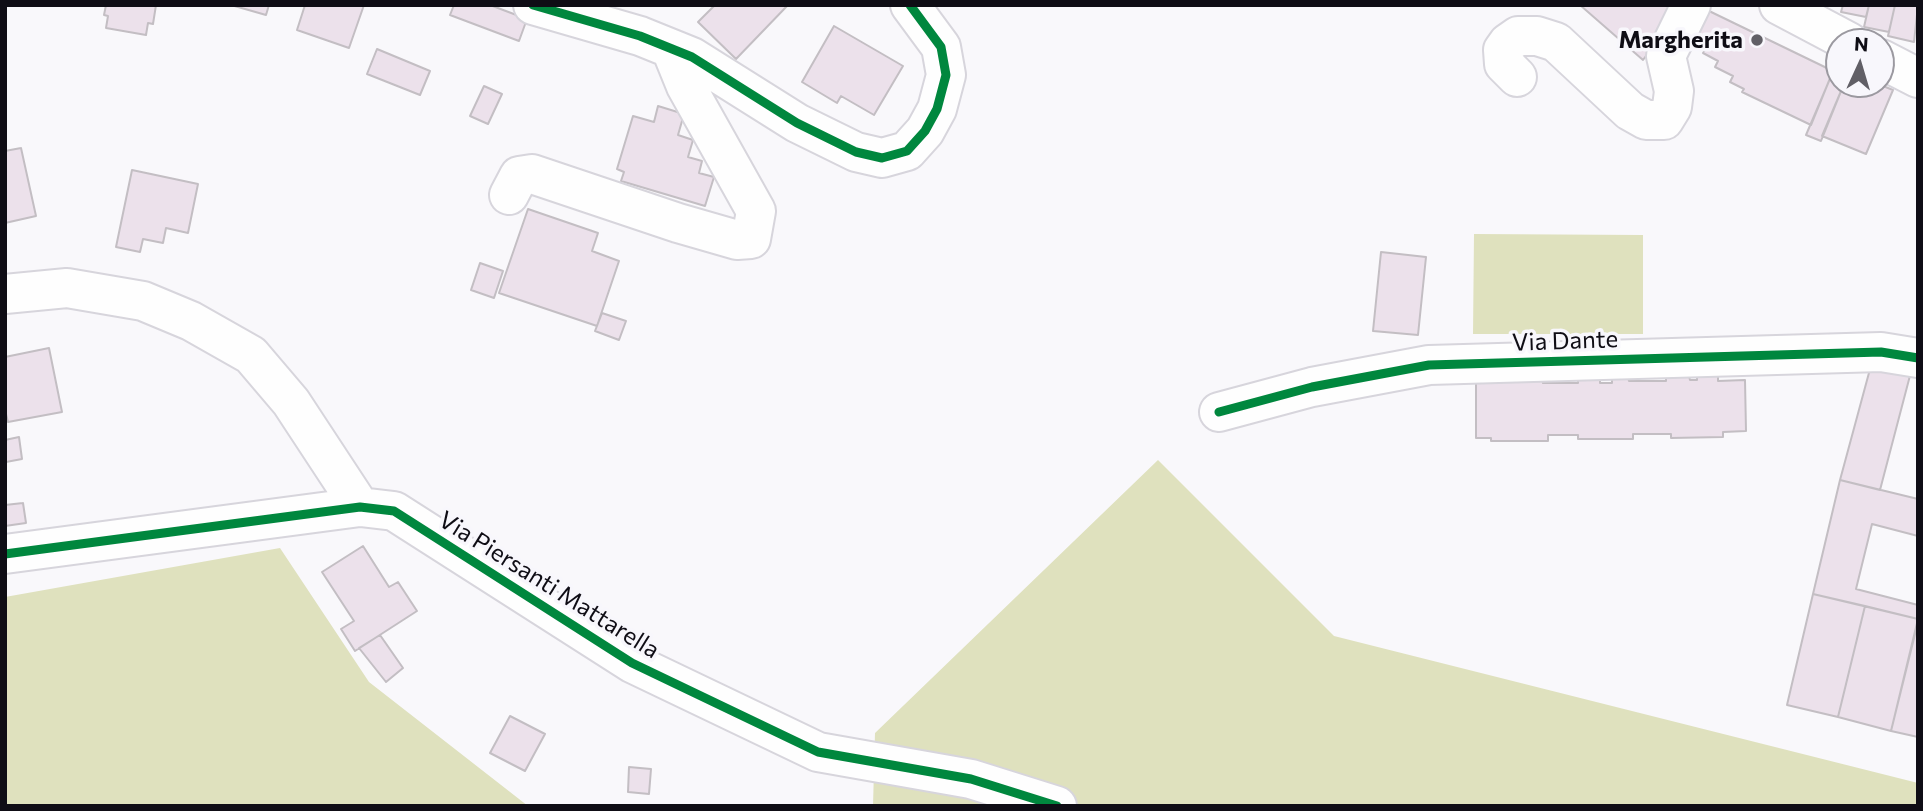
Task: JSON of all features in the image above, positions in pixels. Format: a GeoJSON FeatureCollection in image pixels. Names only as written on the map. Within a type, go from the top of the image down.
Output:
{"type":"FeatureCollection","features":[{"type":"Feature","properties":{"kind":"street"},"geometry":{"type":"LineString","coordinates":[[533,5],[640,36],[692,57],[797,123],[856,152],[882,158],[908,151],[925,131],[937,109],[946,75],[941,47],[910,5]]}},
{"type":"Feature","properties":{"kind":"street"},"geometry":{"type":"LineString","coordinates":[[1517,77],[1504,64],[1503,50],[1518,36],[1537,36],[1556,42],[1630,111],[1646,120],[1664,120],[1672,107],[1674,91],[1666,55],[1690,5]]}},
{"type":"Feature","properties":{"kind":"street"},"geometry":{"type":"LineString","coordinates":[[1779,5],[1825,29]]}},
{"type":"Feature","properties":{"kind":"street"},"geometry":{"type":"LineString","coordinates":[[509,195],[519,176],[532,174],[678,223],[737,240],[751,239],[756,211],[685,86],[671,49]]}},
{"type":"Feature","properties":{"kind":"street"},"geometry":{"type":"LineString","coordinates":[[1895,66],[1918,78]]}},
{"type":"Feature","properties":{"kind":"street"},"geometry":{"type":"LineString","coordinates":[[5,295],[66,288],[143,301],[191,321],[251,355],[291,402],[360,507]]}},
{"type":"Feature","properties":{"kind":"street","name":"Via Dante"},"geometry":{"type":"LineString","coordinates":[[1219,412],[1312,387],[1429,365],[1881,352],[1918,358]]}},
{"type":"Feature","properties":{"kind":"street","name":"Via Piersanti Mattarella"},"geometry":{"type":"LineString","coordinates":[[5,554],[360,507],[394,511],[632,663],[818,752],[971,779],[1056,806]]}},
{"type":"Feature","properties":{"kind":"green space"},"geometry":{"type":"Polygon","coordinates":[[[1474,234],[1643,235],[1643,334],[1473,334],[1474,234]]]}},
{"type":"Feature","properties":{"kind":"green space"},"geometry":{"type":"Polygon","coordinates":[[[1158,460],[1334,636],[1918,783],[1918,806],[873,806],[875,733],[1158,460]]]}},
{"type":"Feature","properties":{"kind":"green space"},"geometry":{"type":"Polygon","coordinates":[[[280,548],[369,682],[528,806],[5,806],[5,597],[280,548]]]}},
{"type":"Feature","properties":{"kind":"building"},"geometry":{"type":"Polygon","coordinates":[[[106,5],[156,5],[153,24],[148,23],[146,35],[106,28],[106,5]]]}},
{"type":"Feature","properties":{"kind":"building"},"geometry":{"type":"Polygon","coordinates":[[[231,5],[269,5],[266,15],[231,5]]]}},
{"type":"Feature","properties":{"kind":"building"},"geometry":{"type":"Polygon","coordinates":[[[305,5],[364,5],[349,48],[297,30],[305,5]]]}},
{"type":"Feature","properties":{"kind":"building"},"geometry":{"type":"Polygon","coordinates":[[[454,5],[490,5],[527,19],[519,41],[450,15],[454,5]]]}},
{"type":"Feature","properties":{"kind":"building"},"geometry":{"type":"Polygon","coordinates":[[[715,5],[788,5],[736,59],[698,22],[715,5]]]}},
{"type":"Feature","properties":{"kind":"building"},"geometry":{"type":"Polygon","coordinates":[[[1580,5],[1683,5],[1643,60],[1580,5]]]}},
{"type":"Feature","properties":{"kind":"building"},"geometry":{"type":"Polygon","coordinates":[[[1843,5],[1869,5],[1866,17],[1841,12],[1843,5]]]}},
{"type":"Feature","properties":{"kind":"building"},"geometry":{"type":"Polygon","coordinates":[[[1869,5],[1895,5],[1890,28],[1864,27],[1869,5]]]}},
{"type":"Feature","properties":{"kind":"building"},"geometry":{"type":"Polygon","coordinates":[[[1895,5],[1918,5],[1914,42],[1895,38],[1895,28],[1890,28],[1895,5]]]}},
{"type":"Feature","properties":{"kind":"building"},"geometry":{"type":"Polygon","coordinates":[[[1707,10],[1825,67],[1825,91],[1811,125],[1742,92],[1744,89],[1730,82],[1733,76],[1715,67],[1718,61],[1691,43],[1707,10]]]}},
{"type":"Feature","properties":{"kind":"building"},"geometry":{"type":"Polygon","coordinates":[[[834,26],[903,66],[874,115],[841,96],[837,103],[802,82],[834,26]]]}},
{"type":"Feature","properties":{"kind":"building"},"geometry":{"type":"Polygon","coordinates":[[[377,49],[430,71],[420,95],[367,74],[377,49]]]}},
{"type":"Feature","properties":{"kind":"building"},"geometry":{"type":"Polygon","coordinates":[[[484,86],[502,94],[488,124],[470,116],[484,86]]]}},
{"type":"Feature","properties":{"kind":"building"},"geometry":{"type":"Polygon","coordinates":[[[1825,90],[1825,98],[1838,98],[1821,141],[1806,135],[1825,90]]]}},
{"type":"Feature","properties":{"kind":"building"},"geometry":{"type":"Polygon","coordinates":[[[1838,98],[1890,98],[1866,154],[1822,136],[1838,98]]]}},
{"type":"Feature","properties":{"kind":"building"},"geometry":{"type":"Polygon","coordinates":[[[658,106],[684,114],[678,135],[693,140],[688,157],[702,161],[699,173],[714,177],[705,206],[621,181],[624,172],[617,169],[633,116],[654,122],[658,106]]]}},
{"type":"Feature","properties":{"kind":"building"},"geometry":{"type":"Polygon","coordinates":[[[21,148],[36,216],[5,223],[5,151],[21,148]]]}},
{"type":"Feature","properties":{"kind":"building"},"geometry":{"type":"Polygon","coordinates":[[[132,170],[198,184],[188,233],[166,228],[163,243],[143,239],[140,252],[116,247],[132,170]]]}},
{"type":"Feature","properties":{"kind":"building"},"geometry":{"type":"Polygon","coordinates":[[[528,209],[598,233],[592,251],[619,261],[597,326],[499,293],[528,209]]]}},
{"type":"Feature","properties":{"kind":"building"},"geometry":{"type":"Polygon","coordinates":[[[1381,252],[1426,257],[1418,335],[1373,331],[1381,252]]]}},
{"type":"Feature","properties":{"kind":"building"},"geometry":{"type":"Polygon","coordinates":[[[480,263],[503,271],[494,298],[471,290],[480,263]]]}},
{"type":"Feature","properties":{"kind":"building"},"geometry":{"type":"Polygon","coordinates":[[[602,313],[626,321],[619,340],[595,331],[602,313]]]}},
{"type":"Feature","properties":{"kind":"building"},"geometry":{"type":"Polygon","coordinates":[[[49,348],[62,412],[8,422],[5,410],[5,357],[49,348]]]}},
{"type":"Feature","properties":{"kind":"building"},"geometry":{"type":"Polygon","coordinates":[[[1873,358],[1912,368],[1880,490],[1840,480],[1873,358]]]}},
{"type":"Feature","properties":{"kind":"building"},"geometry":{"type":"Polygon","coordinates":[[[1697,375],[1718,375],[1718,381],[1745,380],[1746,431],[1723,432],[1723,437],[1671,438],[1671,434],[1633,434],[1633,439],[1578,439],[1578,435],[1548,435],[1548,441],[1491,441],[1491,438],[1476,438],[1476,383],[1491,383],[1491,377],[1542,376],[1543,383],[1578,383],[1578,378],[1600,378],[1600,383],[1612,383],[1612,377],[1628,377],[1629,381],[1666,381],[1666,376],[1689,376],[1690,380],[1697,380],[1697,375]]]}},
{"type":"Feature","properties":{"kind":"building"},"geometry":{"type":"Polygon","coordinates":[[[19,437],[22,459],[6,462],[5,440],[19,437]]]}},
{"type":"Feature","properties":{"kind":"building"},"geometry":{"type":"Polygon","coordinates":[[[1840,480],[1918,499],[1918,536],[1872,524],[1856,589],[1918,605],[1918,619],[1813,594],[1840,480]]]}},
{"type":"Feature","properties":{"kind":"building"},"geometry":{"type":"Polygon","coordinates":[[[23,503],[26,523],[5,526],[5,505],[23,503]]]}},
{"type":"Feature","properties":{"kind":"building"},"geometry":{"type":"Polygon","coordinates":[[[363,546],[389,587],[398,582],[417,611],[355,651],[341,629],[354,621],[322,572],[363,546]]]}},
{"type":"Feature","properties":{"kind":"building"},"geometry":{"type":"Polygon","coordinates":[[[1813,594],[1865,606],[1838,717],[1787,705],[1813,594]]]}},
{"type":"Feature","properties":{"kind":"building"},"geometry":{"type":"Polygon","coordinates":[[[1865,606],[1918,619],[1891,731],[1838,717],[1865,606]]]}},
{"type":"Feature","properties":{"kind":"building"},"geometry":{"type":"Polygon","coordinates":[[[1918,622],[1918,737],[1891,731],[1918,622]]]}},
{"type":"Feature","properties":{"kind":"building"},"geometry":{"type":"Polygon","coordinates":[[[380,635],[403,668],[386,682],[359,648],[380,635]]]}},
{"type":"Feature","properties":{"kind":"building"},"geometry":{"type":"Polygon","coordinates":[[[510,716],[545,734],[525,771],[490,753],[510,716]]]}},
{"type":"Feature","properties":{"kind":"building"},"geometry":{"type":"Polygon","coordinates":[[[629,767],[651,769],[649,794],[628,792],[629,767]]]}},
{"type":"Feature","properties":{"kind":"cycle path"},"geometry":{"type":"LineString","coordinates":[[533,5],[640,36],[692,57],[797,123],[856,152],[882,158],[907,151],[925,131],[937,109],[946,75],[941,47],[910,5]]}},
{"type":"Feature","properties":{"kind":"cycle path"},"geometry":{"type":"LineString","coordinates":[[1219,412],[1312,387],[1429,365],[1881,352],[1918,358]]}},
{"type":"Feature","properties":{"kind":"cycle path"},"geometry":{"type":"LineString","coordinates":[[5,554],[360,507],[394,511],[632,663],[818,752],[971,779],[1057,806]]}},
{"type":"Feature","properties":{"kind":"place","name":"Margherita"},"geometry":{"type":"Point","coordinates":[1757,40]}}]}
